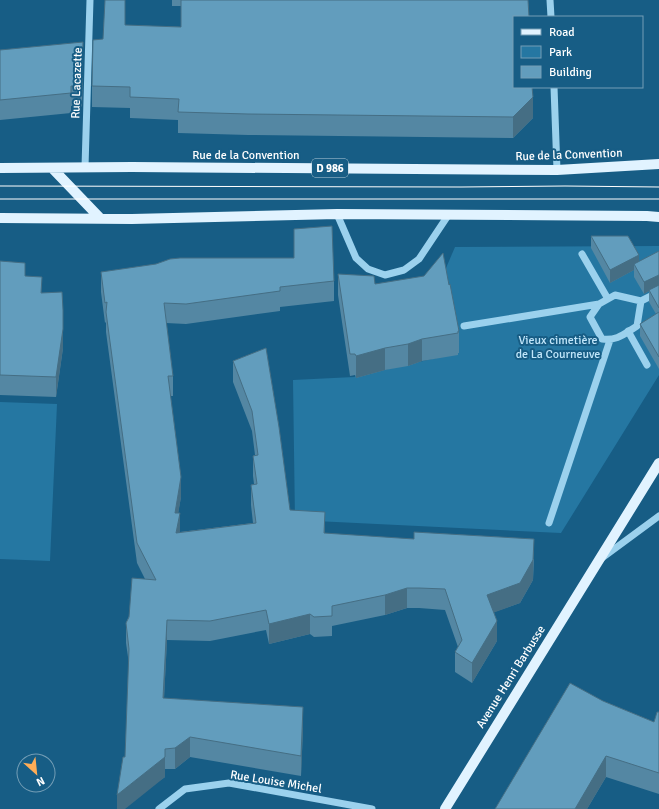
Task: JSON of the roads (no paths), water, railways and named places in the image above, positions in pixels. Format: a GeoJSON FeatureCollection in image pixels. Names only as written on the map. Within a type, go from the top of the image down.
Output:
{"type":"FeatureCollection","features":[{"type":"Feature","properties":{"kind":"main road","name":"Rue de la Convention"},"geometry":{"type":"LineString","coordinates":[[0,168],[85,167],[557,170],[659,164]]}},
{"type":"Feature","properties":{"kind":"main road"},"geometry":{"type":"LineString","coordinates":[[52,168],[100,218]]}},
{"type":"Feature","properties":{"kind":"main road"},"geometry":{"type":"LineString","coordinates":[[0,218],[132,219],[337,214],[659,217]]}},
{"type":"Feature","properties":{"kind":"main road","name":"Avenue Henri Barbusse"},"geometry":{"type":"LineString","coordinates":[[445,809],[659,463]]}},
{"type":"Feature","properties":{"kind":"main road","name":"Avenue Henri Barbusse"},"geometry":{"type":"LineString","coordinates":[[645,486],[659,477]]}},
{"type":"Feature","properties":{"kind":"street","name":"Rue Lacazette"},"geometry":{"type":"LineString","coordinates":[[85,167],[90,0]]}},
{"type":"Feature","properties":{"kind":"street"},"geometry":{"type":"LineString","coordinates":[[550,0],[551,16]]}},
{"type":"Feature","properties":{"kind":"street"},"geometry":{"type":"LineString","coordinates":[[554,88],[557,170]]}},
{"type":"Feature","properties":{"kind":"street"},"geometry":{"type":"LineString","coordinates":[[337,214],[356,258],[368,268],[386,275],[404,270],[419,259],[449,214]]}},
{"type":"Feature","properties":{"kind":"street"},"geometry":{"type":"LineString","coordinates":[[582,254],[608,299]]}},
{"type":"Feature","properties":{"kind":"street"},"geometry":{"type":"LineString","coordinates":[[464,326],[599,304],[615,295],[641,301],[659,292]]}},
{"type":"Feature","properties":{"kind":"street"},"geometry":{"type":"LineString","coordinates":[[599,304],[590,317],[602,339],[610,340],[617,338],[637,326],[641,301]]}},
{"type":"Feature","properties":{"kind":"street"},"geometry":{"type":"LineString","coordinates":[[628,331],[646,365]]}},
{"type":"Feature","properties":{"kind":"street"},"geometry":{"type":"LineString","coordinates":[[549,523],[610,340]]}},
{"type":"Feature","properties":{"kind":"street","name":"Avenue Henri Barbusse"},"geometry":{"type":"LineString","coordinates":[[600,559],[659,516]]}},
{"type":"Feature","properties":{"kind":"street","name":"Rue Louise Michel"},"geometry":{"type":"LineString","coordinates":[[158,809],[184,789],[228,783],[372,809]]}},
{"type":"Feature","properties":{"kind":"tram line"},"geometry":{"type":"LineString","coordinates":[[0,186],[659,187]]}},
{"type":"Feature","properties":{"kind":"tram line"},"geometry":{"type":"LineString","coordinates":[[0,199],[659,199]]}},
{"type":"Feature","properties":{"kind":"park label","name":"Vieux cimetière de La Courneuve"},"geometry":{"type":"Point","coordinates":[558,347]}}]}
